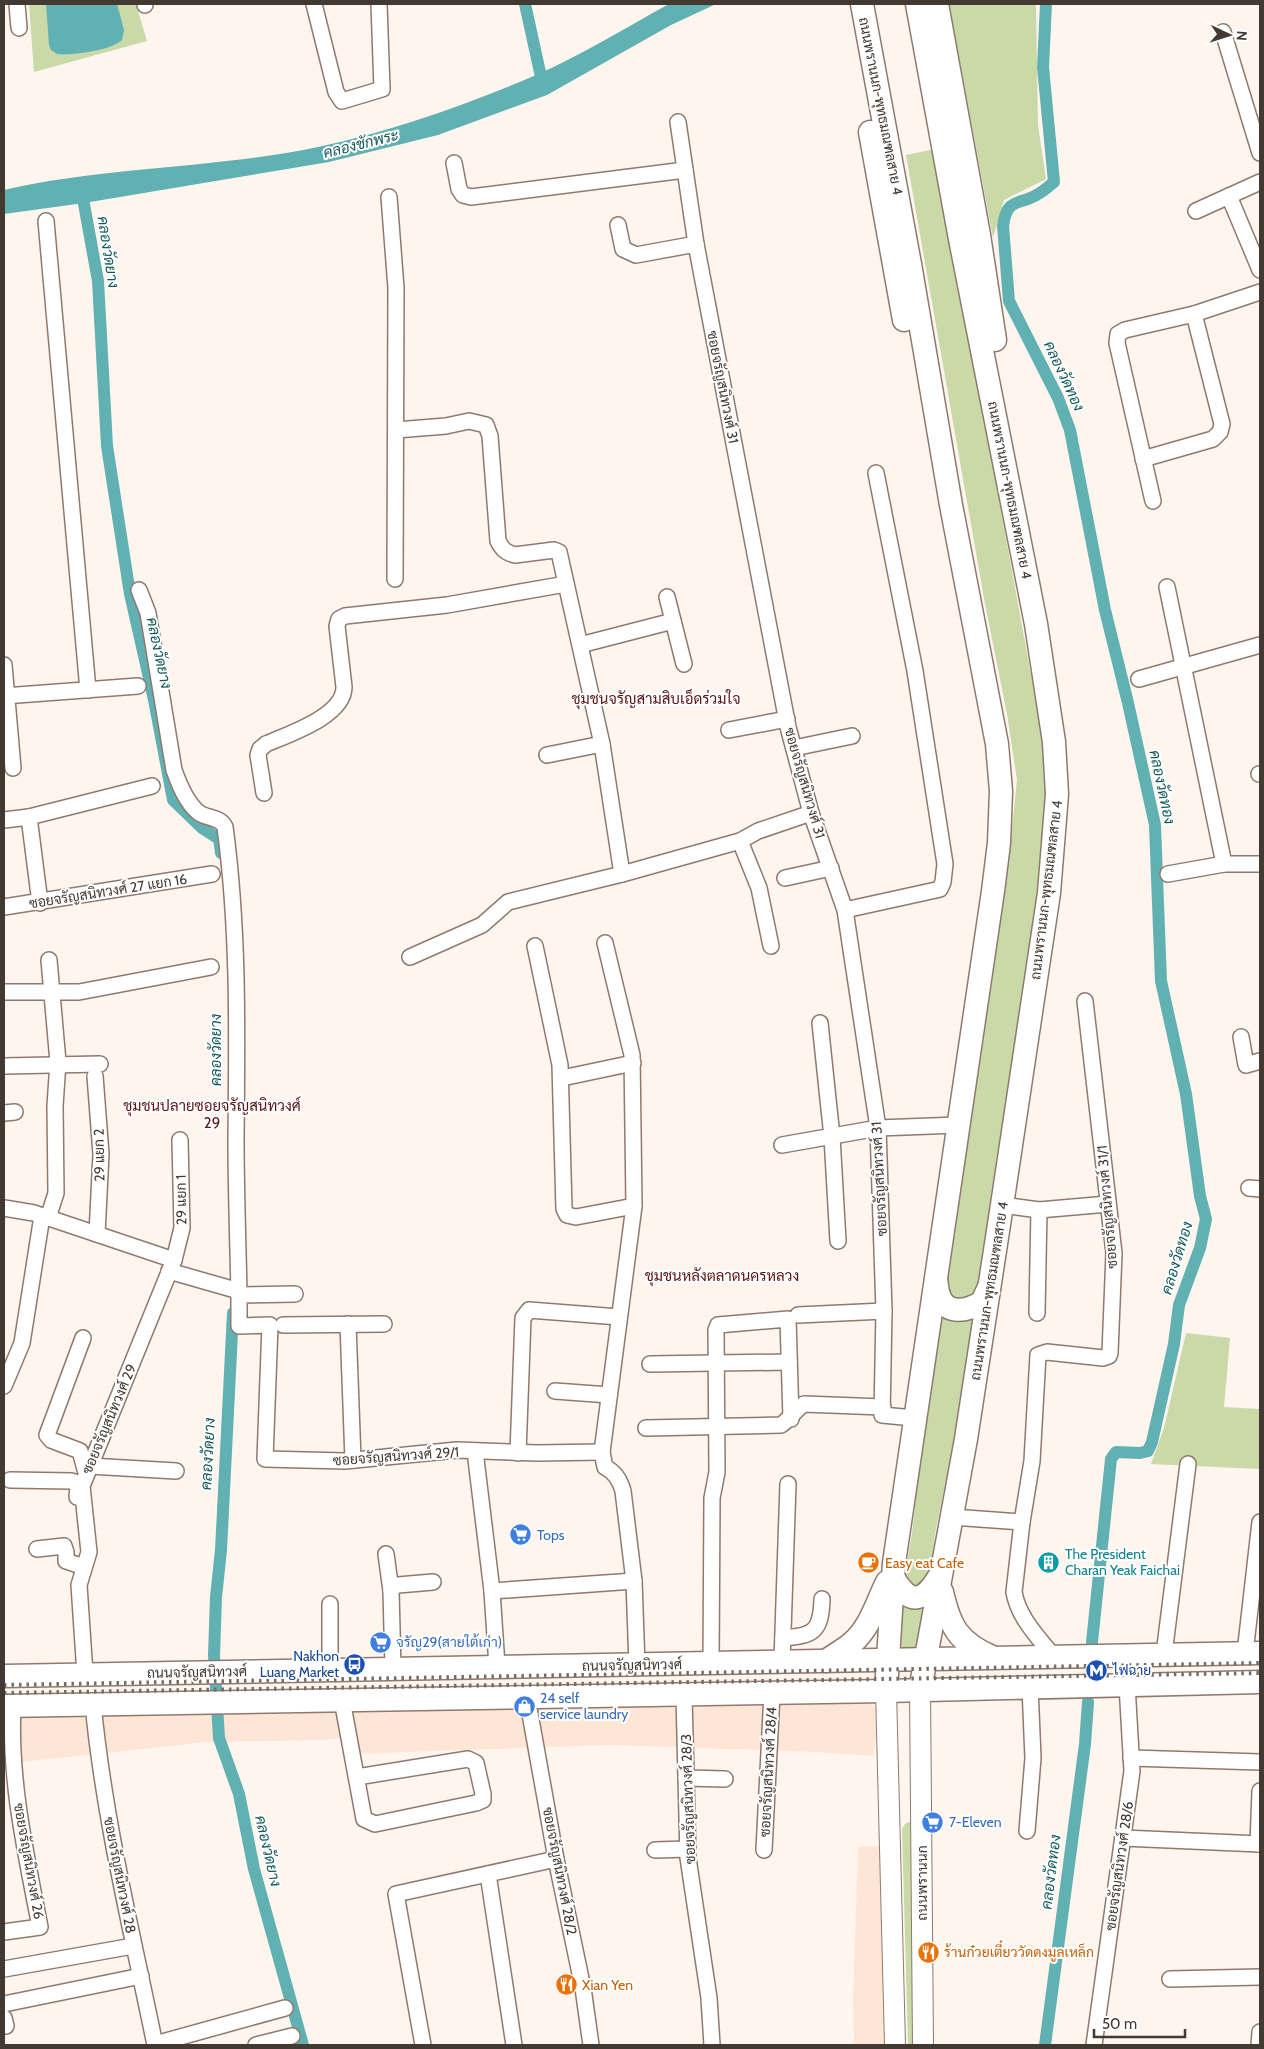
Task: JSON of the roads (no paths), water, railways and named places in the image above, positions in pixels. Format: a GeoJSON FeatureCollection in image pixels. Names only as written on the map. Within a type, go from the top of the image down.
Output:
{"type":"FeatureCollection","features":[{"type":"Feature","properties":{"kind":"main road"},"geometry":{"type":"LineString","coordinates":[[846,4],[905,322],[922,396],[951,505]]}},
{"type":"Feature","properties":{"kind":"main road","name":"ถนนพรานนก-พุทธมณฑลสาย 4"},"geometry":{"type":"LineString","coordinates":[[862,4],[910,264],[951,505],[992,715],[997,744],[1001,790],[999,843],[993,891],[914,1418],[893,1572],[886,1691]]}},
{"type":"Feature","properties":{"kind":"main road","name":"ถนนพรานนก-พุทธมณฑลสาย 4"},"geometry":{"type":"LineString","coordinates":[[917,4],[960,239],[1012,495],[1047,686],[1054,742],[1057,794],[1049,893],[990,1286],[952,1517],[920,1690]]}},
{"type":"Feature","properties":{"kind":"main road"},"geometry":{"type":"LineString","coordinates":[[937,4],[986,280],[1012,495]]}},
{"type":"Feature","properties":{"kind":"main road"},"geometry":{"type":"LineString","coordinates":[[936,1274],[939,1296],[943,1303],[954,1310],[963,1311],[982,1302],[990,1286]]}},
{"type":"Feature","properties":{"kind":"main road"},"geometry":{"type":"LineString","coordinates":[[893,1572],[899,1587],[905,1593],[918,1597],[926,1594],[941,1578]]}},
{"type":"Feature","properties":{"kind":"main road"},"geometry":{"type":"LineString","coordinates":[[825,1661],[853,1642],[866,1626],[893,1572]]}},
{"type":"Feature","properties":{"kind":"main road"},"geometry":{"type":"LineString","coordinates":[[941,1578],[948,1618],[958,1635],[978,1650],[994,1657]]}},
{"type":"Feature","properties":{"kind":"main road","name":"ถนนจรัญสนิทวงศ์"},"geometry":{"type":"LineString","coordinates":[[1039,1675],[1164,1654],[1255,1656]]}},
{"type":"Feature","properties":{"kind":"main road","name":"ถนนจรัญสนิทวงศ์"},"geometry":{"type":"LineString","coordinates":[[8,1706],[920,1690],[1039,1675],[1255,1656]]}},
{"type":"Feature","properties":{"kind":"main road"},"geometry":{"type":"LineString","coordinates":[[1018,1657],[1008,1665],[1009,1682],[1039,1675]]}},
{"type":"Feature","properties":{"kind":"main road","name":"ถนนจรัญสนิทวงศ์"},"geometry":{"type":"LineString","coordinates":[[4,1676],[1018,1657],[1039,1675],[1128,1685],[1260,1682]]}},
{"type":"Feature","properties":{"kind":"main road"},"geometry":{"type":"LineString","coordinates":[[769,1693],[780,1688],[785,1680],[783,1672],[774,1662]]}},
{"type":"Feature","properties":{"kind":"main road"},"geometry":{"type":"LineString","coordinates":[[322,1670],[438,1683]]}},
{"type":"Feature","properties":{"kind":"main road","name":"ถนนจรัญสนิทวงศ์"},"geometry":{"type":"LineString","coordinates":[[1039,1675],[1260,1675]]}},
{"type":"Feature","properties":{"kind":"main road","name":"ถนนจรัญสนิทวงศ์"},"geometry":{"type":"LineString","coordinates":[[438,1683],[744,1677]]}},
{"type":"Feature","properties":{"kind":"main road"},"geometry":{"type":"LineString","coordinates":[[316,1701],[438,1683]]}},
{"type":"Feature","properties":{"kind":"main road","name":"ถนนพรานนก"},"geometry":{"type":"LineString","coordinates":[[920,1690],[923,2045]]}},
{"type":"Feature","properties":{"kind":"main road"},"geometry":{"type":"LineString","coordinates":[[886,1691],[895,2045]]}},
{"type":"Feature","properties":{"kind":"street"},"geometry":{"type":"LineString","coordinates":[[17,4],[19,28]]}},
{"type":"Feature","properties":{"kind":"street"},"geometry":{"type":"LineString","coordinates":[[314,4],[336,92],[342,101],[382,89],[380,4]]}},
{"type":"Feature","properties":{"kind":"street"},"geometry":{"type":"LineString","coordinates":[[1223,32],[1260,153]]}},
{"type":"Feature","properties":{"kind":"street","name":"ซอยจรัญสนิทวงศ์ 31"},"geometry":{"type":"LineString","coordinates":[[678,122],[696,244],[787,719],[811,813],[845,910],[878,1128],[884,1311],[883,1407]]}},
{"type":"Feature","properties":{"kind":"street"},"geometry":{"type":"LineString","coordinates":[[454,163],[459,189],[463,195],[471,198],[685,170]]}},
{"type":"Feature","properties":{"kind":"street"},"geometry":{"type":"LineString","coordinates":[[1196,211],[1260,182]]}},
{"type":"Feature","properties":{"kind":"street"},"geometry":{"type":"LineString","coordinates":[[1229,196],[1260,270]]}},
{"type":"Feature","properties":{"kind":"street"},"geometry":{"type":"LineString","coordinates":[[389,197],[396,288],[394,579]]}},
{"type":"Feature","properties":{"kind":"street"},"geometry":{"type":"LineString","coordinates":[[46,221],[88,690]]}},
{"type":"Feature","properties":{"kind":"street"},"geometry":{"type":"LineString","coordinates":[[618,225],[623,249],[636,255],[696,244]]}},
{"type":"Feature","properties":{"kind":"street"},"geometry":{"type":"LineString","coordinates":[[1153,501],[1117,343],[1118,334],[1125,330],[1194,314],[1260,292]]}},
{"type":"Feature","properties":{"kind":"street"},"geometry":{"type":"LineString","coordinates":[[1143,459],[1213,439],[1220,432],[1222,424],[1194,314]]}},
{"type":"Feature","properties":{"kind":"street"},"geometry":{"type":"LineString","coordinates":[[396,430],[446,426],[469,420],[486,425],[490,436],[498,541],[502,548],[509,554],[515,555],[554,550],[559,552],[602,744],[622,874]]}},
{"type":"Feature","properties":{"kind":"street"},"geometry":{"type":"LineString","coordinates":[[845,910],[940,889],[944,876],[944,864],[915,671],[876,473]]}},
{"type":"Feature","properties":{"kind":"street"},"geometry":{"type":"LineString","coordinates":[[264,794],[258,755],[260,749],[266,744],[317,721],[341,700],[344,694],[337,626],[339,619],[345,616],[447,605],[566,584]]}},
{"type":"Feature","properties":{"kind":"street"},"geometry":{"type":"LineString","coordinates":[[1167,587],[1224,864]]}},
{"type":"Feature","properties":{"kind":"street"},"geometry":{"type":"LineString","coordinates":[[139,590],[148,613],[174,770],[181,788],[196,810],[203,816],[218,820],[225,827],[237,976],[236,1139],[239,1326],[384,1324]]}},
{"type":"Feature","properties":{"kind":"street"},"geometry":{"type":"LineString","coordinates":[[667,597],[684,664]]}},
{"type":"Feature","properties":{"kind":"street"},"geometry":{"type":"LineString","coordinates":[[580,645],[673,621]]}},
{"type":"Feature","properties":{"kind":"street"},"geometry":{"type":"LineString","coordinates":[[1138,679],[1260,645]]}},
{"type":"Feature","properties":{"kind":"street"},"geometry":{"type":"LineString","coordinates":[[4,665],[12,768]]}},
{"type":"Feature","properties":{"kind":"street"},"geometry":{"type":"LineString","coordinates":[[5,696],[138,686]]}},
{"type":"Feature","properties":{"kind":"street"},"geometry":{"type":"LineString","coordinates":[[728,730],[787,719]]}},
{"type":"Feature","properties":{"kind":"street"},"geometry":{"type":"LineString","coordinates":[[794,748],[852,736]]}},
{"type":"Feature","properties":{"kind":"street"},"geometry":{"type":"LineString","coordinates":[[547,755],[602,744]]}},
{"type":"Feature","properties":{"kind":"street"},"geometry":{"type":"LineString","coordinates":[[4,820],[29,817],[152,786]]}},
{"type":"Feature","properties":{"kind":"street"},"geometry":{"type":"LineString","coordinates":[[410,957],[482,925],[508,902],[622,874],[740,841],[758,831],[811,813]]}},
{"type":"Feature","properties":{"kind":"street"},"geometry":{"type":"LineString","coordinates":[[29,817],[40,902]]}},
{"type":"Feature","properties":{"kind":"street"},"geometry":{"type":"LineString","coordinates":[[740,841],[759,888],[771,946]]}},
{"type":"Feature","properties":{"kind":"street"},"geometry":{"type":"LineString","coordinates":[[1168,874],[1224,864],[1260,864]]}},
{"type":"Feature","properties":{"kind":"street"},"geometry":{"type":"LineString","coordinates":[[786,878],[830,868]]}},
{"type":"Feature","properties":{"kind":"street","name":"ซอยจรัญสนิทวงศ์ 27 แยก 16"},"geometry":{"type":"LineString","coordinates":[[4,907],[212,874]]}},
{"type":"Feature","properties":{"kind":"street"},"geometry":{"type":"LineString","coordinates":[[606,943],[633,1063],[634,1206],[602,1452],[605,1467],[615,1473],[621,1482],[634,1581],[637,1665]]}},
{"type":"Feature","properties":{"kind":"street"},"geometry":{"type":"LineString","coordinates":[[535,946],[562,1078],[564,1210],[567,1215],[576,1217],[634,1206]]}},
{"type":"Feature","properties":{"kind":"street"},"geometry":{"type":"LineString","coordinates":[[4,1386],[22,1343],[45,1217],[56,1192],[55,1106],[57,1064],[49,960]]}},
{"type":"Feature","properties":{"kind":"street"},"geometry":{"type":"LineString","coordinates":[[4,992],[79,992],[211,967]]}},
{"type":"Feature","properties":{"kind":"street","name":"ซอยจรัญสนิทวงศ์ 31/1"},"geometry":{"type":"LineString","coordinates":[[1039,1675],[1025,1620],[1016,1603],[1014,1592],[1022,1522],[1032,1461],[1038,1355],[1047,1352],[1103,1358],[1109,1356],[1110,1353],[1114,1252],[1085,1002]]}},
{"type":"Feature","properties":{"kind":"street"},"geometry":{"type":"LineString","coordinates":[[820,1023],[832,1137],[838,1242]]}},
{"type":"Feature","properties":{"kind":"street"},"geometry":{"type":"LineString","coordinates":[[1241,1037],[1246,1065],[1260,1061]]}},
{"type":"Feature","properties":{"kind":"street"},"geometry":{"type":"LineString","coordinates":[[562,1078],[633,1063]]}},
{"type":"Feature","properties":{"kind":"street"},"geometry":{"type":"LineString","coordinates":[[4,1066],[57,1064]]}},
{"type":"Feature","properties":{"kind":"street","name":"29 แยก 2"},"geometry":{"type":"LineString","coordinates":[[57,1064],[97,1070],[101,1154],[97,1234]]}},
{"type":"Feature","properties":{"kind":"street"},"geometry":{"type":"LineString","coordinates":[[782,1145],[878,1128],[958,1125]]}},
{"type":"Feature","properties":{"kind":"street","name":"29 แยก 1"},"geometry":{"type":"LineString","coordinates":[[172,1266],[182,1228],[180,1140]]}},
{"type":"Feature","properties":{"kind":"street"},"geometry":{"type":"LineString","coordinates":[[1002,1205],[1039,1210],[1108,1204]]}},
{"type":"Feature","properties":{"kind":"street"},"geometry":{"type":"LineString","coordinates":[[4,1208],[45,1217],[97,1234],[222,1287],[239,1292],[295,1294]]}},
{"type":"Feature","properties":{"kind":"street"},"geometry":{"type":"LineString","coordinates":[[1037,1313],[1039,1210]]}},
{"type":"Feature","properties":{"kind":"street","name":"ซอยจรัญสนิทวงศ์ 29"},"geometry":{"type":"LineString","coordinates":[[85,1674],[79,1585],[81,1567],[88,1559],[89,1552],[82,1486],[172,1266]]}},
{"type":"Feature","properties":{"kind":"street"},"geometry":{"type":"LineString","coordinates":[[518,1453],[523,1318],[529,1310],[619,1317]]}},
{"type":"Feature","properties":{"kind":"street"},"geometry":{"type":"LineString","coordinates":[[798,1315],[884,1311]]}},
{"type":"Feature","properties":{"kind":"street"},"geometry":{"type":"LineString","coordinates":[[711,1664],[712,1498],[718,1472],[716,1330],[718,1326],[788,1320],[791,1418]]}},
{"type":"Feature","properties":{"kind":"street"},"geometry":{"type":"LineString","coordinates":[[348,1324],[353,1460]]}},
{"type":"Feature","properties":{"kind":"street","name":"ซอยจรัญสนิทวงศ์ 29/1"},"geometry":{"type":"LineString","coordinates":[[276,1325],[265,1459],[353,1460],[428,1452],[475,1451],[492,1591],[497,1666]]}},
{"type":"Feature","properties":{"kind":"street"},"geometry":{"type":"LineString","coordinates":[[83,1338],[47,1435],[51,1440],[80,1452],[88,1470],[176,1471]]}},
{"type":"Feature","properties":{"kind":"street"},"geometry":{"type":"LineString","coordinates":[[650,1364],[789,1362]]}},
{"type":"Feature","properties":{"kind":"street"},"geometry":{"type":"LineString","coordinates":[[555,1391],[609,1395]]}},
{"type":"Feature","properties":{"kind":"street"},"geometry":{"type":"LineString","coordinates":[[646,1428],[781,1425],[791,1418],[798,1407],[804,1404],[883,1407],[882,1415],[914,1418]]}},
{"type":"Feature","properties":{"kind":"street"},"geometry":{"type":"LineString","coordinates":[[475,1451],[518,1453],[602,1452]]}},
{"type":"Feature","properties":{"kind":"street"},"geometry":{"type":"LineString","coordinates":[[1164,1654],[1188,1464]]}},
{"type":"Feature","properties":{"kind":"street"},"geometry":{"type":"LineString","coordinates":[[10,1480],[76,1482],[78,1487],[81,1567],[66,1561],[64,1546],[37,1549]]}},
{"type":"Feature","properties":{"kind":"street"},"geometry":{"type":"LineString","coordinates":[[774,1662],[782,1638],[788,1484]]}},
{"type":"Feature","properties":{"kind":"street"},"geometry":{"type":"LineString","coordinates":[[952,1517],[1022,1522]]}},
{"type":"Feature","properties":{"kind":"street"},"geometry":{"type":"LineString","coordinates":[[1255,1656],[1256,1588],[1260,1523]]}},
{"type":"Feature","properties":{"kind":"street"},"geometry":{"type":"LineString","coordinates":[[386,1554],[391,1591],[393,1668]]}},
{"type":"Feature","properties":{"kind":"street"},"geometry":{"type":"LineString","coordinates":[[492,1591],[634,1581]]}},
{"type":"Feature","properties":{"kind":"street"},"geometry":{"type":"LineString","coordinates":[[391,1591],[398,1585],[433,1582]]}},
{"type":"Feature","properties":{"kind":"street"},"geometry":{"type":"LineString","coordinates":[[782,1638],[800,1637],[815,1628],[821,1619],[822,1599]]}},
{"type":"Feature","properties":{"kind":"street"},"geometry":{"type":"LineString","coordinates":[[322,1670],[330,1604]]}},
{"type":"Feature","properties":{"kind":"street"},"geometry":{"type":"LineString","coordinates":[[1027,1831],[1039,1675]]}},
{"type":"Feature","properties":{"kind":"street","name":"ซอยจรัญสนิทวงศ์ 28/6"},"geometry":{"type":"LineString","coordinates":[[1094,2045],[1132,1771],[1128,1685]]}},
{"type":"Feature","properties":{"kind":"street","name":"ซอยจรัญสนิทวงศ์ 28/4"},"geometry":{"type":"LineString","coordinates":[[764,1850],[769,1693]]}},
{"type":"Feature","properties":{"kind":"street","name":"ซอยจรัญสนิทวงศ์ 28/3"},"geometry":{"type":"LineString","coordinates":[[684,1695],[688,1849],[709,1998],[712,2045]]}},
{"type":"Feature","properties":{"kind":"street","name":"ซอยจรัญสนิทวงศ์ 28/2"},"geometry":{"type":"LineString","coordinates":[[527,1697],[556,1858],[583,1988],[591,2045]]}},
{"type":"Feature","properties":{"kind":"street"},"geometry":{"type":"LineString","coordinates":[[342,1700],[364,1819],[369,1823],[374,1824],[483,1800],[482,1786],[476,1763],[468,1759],[451,1760],[357,1777]]}},
{"type":"Feature","properties":{"kind":"street","name":"ซอยจรัญสนิทวงศ์ 28"},"geometry":{"type":"LineString","coordinates":[[93,1704],[99,1764],[155,2045]]}},
{"type":"Feature","properties":{"kind":"street","name":"ซอยจรัญสนิทวงศ์ 26"},"geometry":{"type":"LineString","coordinates":[[4,1932],[40,1927],[14,1778],[8,1706]]}},
{"type":"Feature","properties":{"kind":"street"},"geometry":{"type":"LineString","coordinates":[[1131,1758],[1260,1762]]}},
{"type":"Feature","properties":{"kind":"street"},"geometry":{"type":"LineString","coordinates":[[686,1778],[725,1779]]}},
{"type":"Feature","properties":{"kind":"street"},"geometry":{"type":"LineString","coordinates":[[1123,1838],[1259,1844],[1260,1791]]}},
{"type":"Feature","properties":{"kind":"street"},"geometry":{"type":"LineString","coordinates":[[656,1850],[688,1849]]}},
{"type":"Feature","properties":{"kind":"street"},"geometry":{"type":"LineString","coordinates":[[423,2045],[396,1894],[556,1858]]}},
{"type":"Feature","properties":{"kind":"street"},"geometry":{"type":"LineString","coordinates":[[488,1874],[514,2045]]}},
{"type":"Feature","properties":{"kind":"street"},"geometry":{"type":"LineString","coordinates":[[4,1970],[134,1946]]}},
{"type":"Feature","properties":{"kind":"street"},"geometry":{"type":"LineString","coordinates":[[4,2004],[141,1976]]}},
{"type":"Feature","properties":{"kind":"street"},"geometry":{"type":"LineString","coordinates":[[1170,1979],[1260,1977]]}},
{"type":"Feature","properties":{"kind":"street"},"geometry":{"type":"LineString","coordinates":[[155,2045],[285,2008]]}},
{"type":"Feature","properties":{"kind":"street"},"geometry":{"type":"LineString","coordinates":[[1259,2045],[1260,2032]]}},
{"type":"Feature","properties":{"kind":"street"},"geometry":{"type":"LineString","coordinates":[[256,2045],[292,2036]]}},
{"type":"Feature","properties":{"kind":"water"},"geometry":{"type":"Polygon","coordinates":[[[46,4],[117,4],[124,30],[122,40],[110,47],[72,54],[57,54],[51,50],[49,45],[46,4]]]}},
{"type":"Feature","properties":{"kind":"water","name":"คลองชักพระ"},"geometry":{"type":"Polygon","coordinates":[[[669,4],[716,4],[671,25],[547,95],[438,135],[329,162],[84,203],[4,214],[4,190],[82,176],[240,160],[279,154],[346,141],[401,125],[483,97],[536,75],[587,50],[669,4]]]}},
{"type":"Feature","properties":{"kind":"waterway"},"geometry":{"type":"LineString","coordinates":[[525,4],[543,86]]}},
{"type":"Feature","properties":{"kind":"waterway","name":"คลองวัดทอง"},"geometry":{"type":"LineString","coordinates":[[1046,4],[1043,67],[1054,182],[1031,198],[1015,203],[1008,210],[1005,217],[1003,226],[1009,301],[1058,398],[1070,430],[1105,610],[1155,825],[1161,981],[1186,1094],[1200,1196],[1206,1219],[1200,1248],[1179,1305],[1174,1344],[1152,1442],[1148,1451],[1140,1453],[1116,1452],[1111,1459],[1092,1642]]}},
{"type":"Feature","properties":{"kind":"waterway","name":"คลองวัดยาง"},"geometry":{"type":"LineString","coordinates":[[82,193],[98,281],[107,446],[130,594],[154,700],[173,800],[202,828],[219,839],[221,853]]}},
{"type":"Feature","properties":{"kind":"waterway","name":"คลองวัดยาง"},"geometry":{"type":"LineString","coordinates":[[233,1313],[214,1655],[219,1738],[239,1794],[254,1869],[303,2045]]}},
{"type":"Feature","properties":{"kind":"waterway","name":"คลองวัดทอง"},"geometry":{"type":"LineString","coordinates":[[1045,2045],[1085,1744],[1088,1702]]}},
{"type":"Feature","properties":{"kind":"railway"},"geometry":{"type":"LineString","coordinates":[[4,1685],[1260,1663]]}},
{"type":"Feature","properties":{"kind":"railway"},"geometry":{"type":"LineString","coordinates":[[4,1693],[1260,1673]]}},
{"type":"Feature","properties":{"kind":"place","name":"Tops"},"geometry":{"type":"Point","coordinates":[521,1535]}},
{"type":"Feature","properties":{"kind":"place","name":"The President Charan Yeak Faichai"},"geometry":{"type":"Point","coordinates":[1049,1562]}},
{"type":"Feature","properties":{"kind":"place","name":"Easy eat Cafe"},"geometry":{"type":"Point","coordinates":[869,1563]}},
{"type":"Feature","properties":{"kind":"place","name":"จรัญ29(สายใต้เก่า)"},"geometry":{"type":"Point","coordinates":[380,1642]}},
{"type":"Feature","properties":{"kind":"place","name":"Nakhon Luang Market"},"geometry":{"type":"Point","coordinates":[355,1664]}},
{"type":"Feature","properties":{"kind":"place","name":"ไฟฉาย"},"geometry":{"type":"Point","coordinates":[1097,1670]}},
{"type":"Feature","properties":{"kind":"place","name":"24 self service laundry"},"geometry":{"type":"Point","coordinates":[524,1706]}},
{"type":"Feature","properties":{"kind":"place","name":"7-Eleven"},"geometry":{"type":"Point","coordinates":[933,1822]}},
{"type":"Feature","properties":{"kind":"place","name":"ร้านก๋วยเตี๋ยววัดดงมูลเหล็ก"},"geometry":{"type":"Point","coordinates":[928,1952]}},
{"type":"Feature","properties":{"kind":"place","name":"Xian Yen"},"geometry":{"type":"Point","coordinates":[566,1985]}},
{"type":"Feature","properties":{"kind":"district","name":"ชุมชนจรัญสามสิบเอ็ดร่วมใจ"},"geometry":{"type":"Point","coordinates":[656,699]}},
{"type":"Feature","properties":{"kind":"district","name":"ชุมชนปลายซอยจรัญสนิทวงศ์ 29"},"geometry":{"type":"Point","coordinates":[212,1114]}},
{"type":"Feature","properties":{"kind":"district","name":"ชุมชนหลังตลาดนครหลวง"},"geometry":{"type":"Point","coordinates":[722,1276]}}]}
